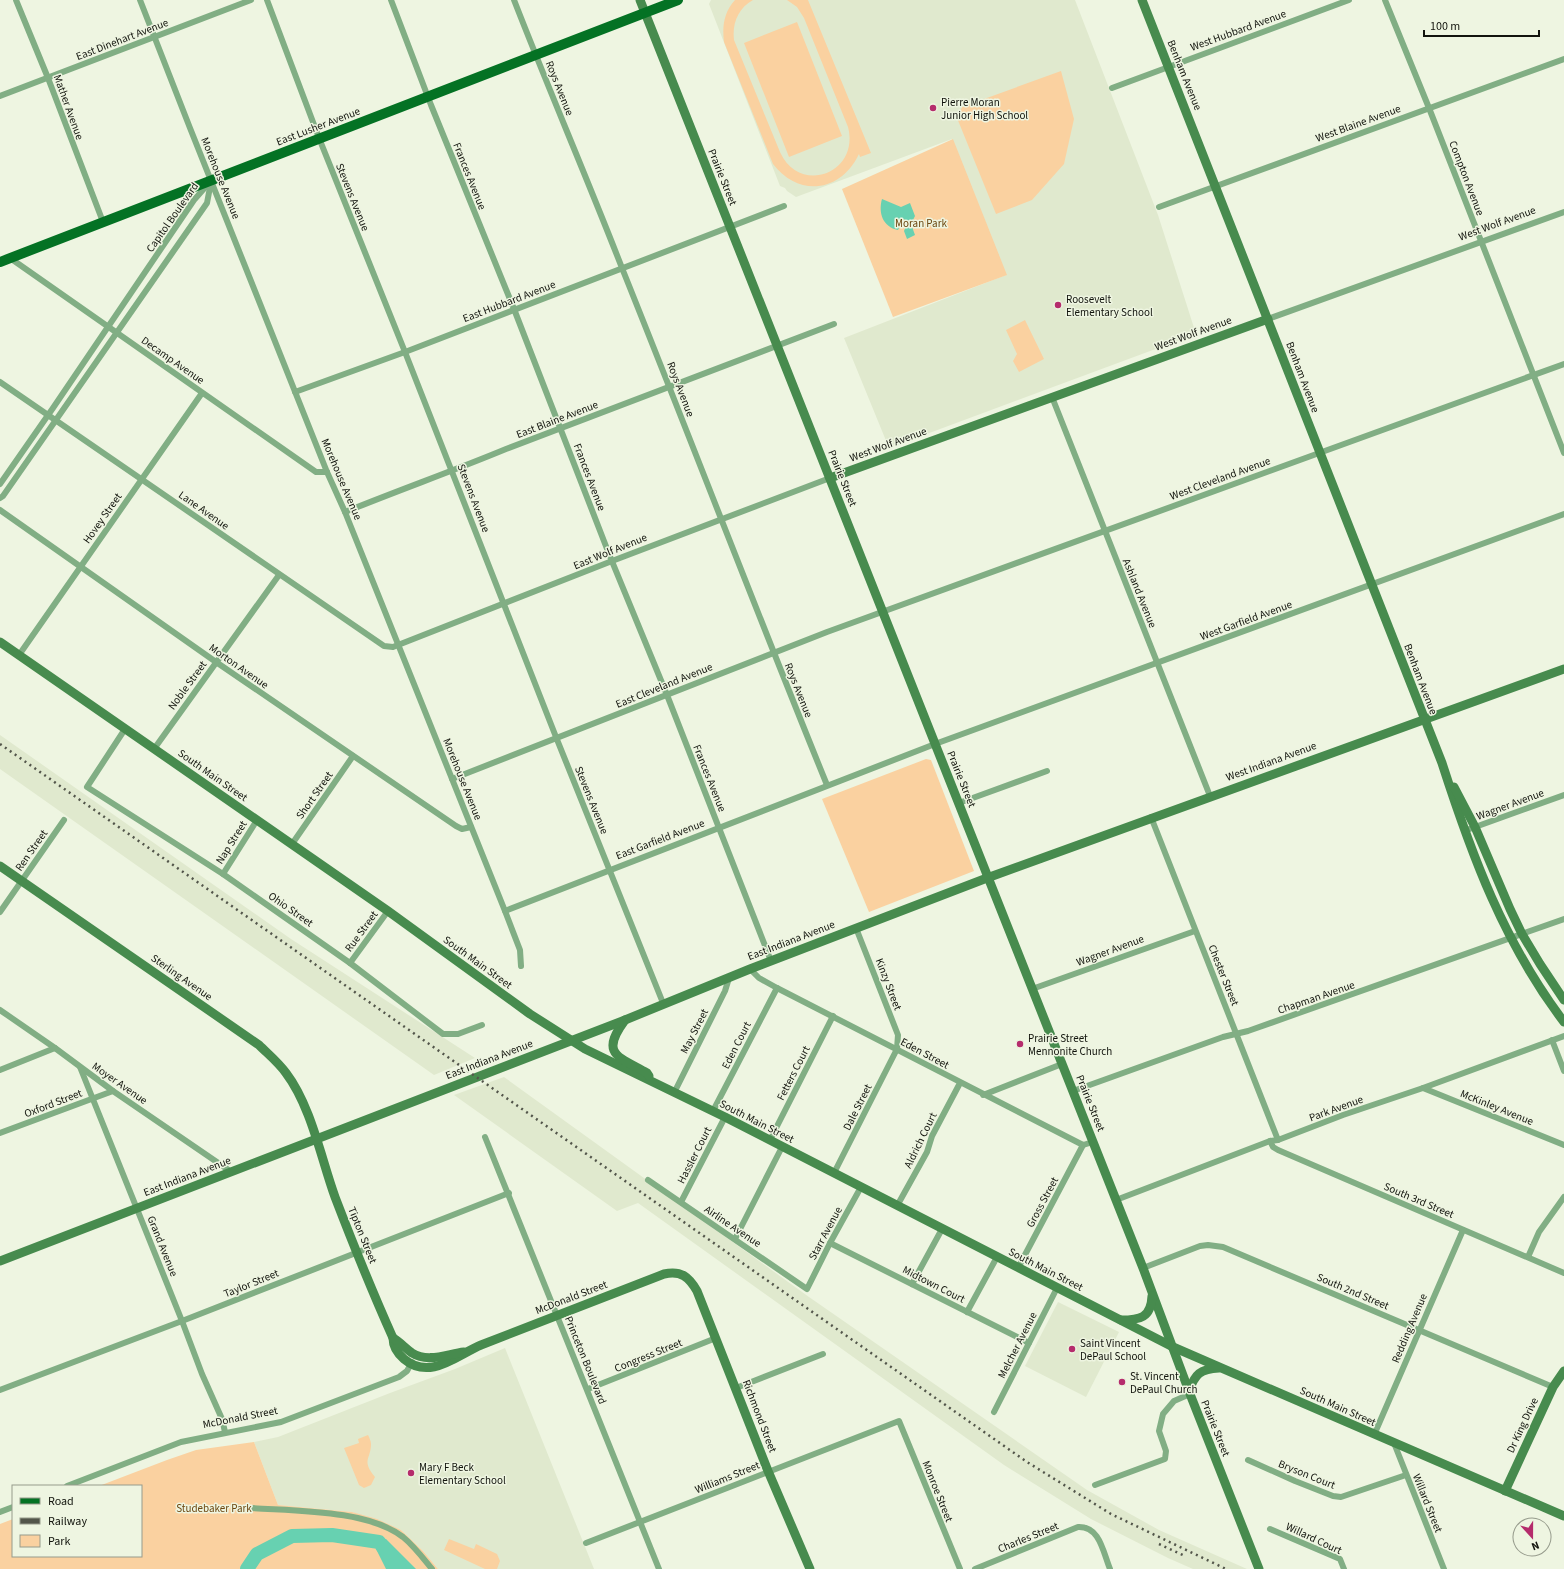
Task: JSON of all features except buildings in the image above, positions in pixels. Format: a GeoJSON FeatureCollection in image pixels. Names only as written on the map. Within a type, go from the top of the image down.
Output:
{"type":"FeatureCollection","features":[{"type":"Feature","properties":{"kind":"main road","name":"Prairie Street"},"geometry":{"type":"LineString","coordinates":[[640,0],[959,803],[987,878],[1143,1268],[1189,1393],[1259,1569]]}},
{"type":"Feature","properties":{"kind":"main road","name":"East Lusher Avenue"},"geometry":{"type":"LineString","coordinates":[[0,262],[678,0]]}},
{"type":"Feature","properties":{"kind":"main road","name":"Benham Avenue"},"geometry":{"type":"LineString","coordinates":[[1142,0],[1442,763],[1464,831],[1484,881],[1511,938],[1532,974],[1564,1022]]}},
{"type":"Feature","properties":{"kind":"main road","name":"West Wolf Avenue"},"geometry":{"type":"LineString","coordinates":[[830,478],[1268,319]]}},
{"type":"Feature","properties":{"kind":"main road","name":"South Main Street"},"geometry":{"type":"LineString","coordinates":[[0,642],[388,911],[530,1014],[570,1040],[615,1065],[725,1117],[1173,1347],[1564,1516]]}},
{"type":"Feature","properties":{"kind":"main road","name":"West Indiana Avenue"},"geometry":{"type":"LineString","coordinates":[[987,878],[1151,817],[1564,669]]}},
{"type":"Feature","properties":{"kind":"main road","name":"Benham Avenue"},"geometry":{"type":"LineString","coordinates":[[1442,763],[1475,827],[1501,890],[1522,934],[1564,1000]]}},
{"type":"Feature","properties":{"kind":"main road","name":"Sterling Avenue"},"geometry":{"type":"LineString","coordinates":[[0,866],[258,1045],[272,1057],[295,1086],[316,1139]]}},
{"type":"Feature","properties":{"kind":"main road","name":"East Indiana Avenue"},"geometry":{"type":"LineString","coordinates":[[0,1261],[230,1171],[625,1020],[663,1003],[987,878]]}},
{"type":"Feature","properties":{"kind":"main road"},"geometry":{"type":"LineString","coordinates":[[625,1020],[615,1033],[612,1041],[613,1050],[619,1057],[647,1073],[651,1081]]}},
{"type":"Feature","properties":{"kind":"main road","name":"Tipton Street"},"geometry":{"type":"LineString","coordinates":[[316,1139],[335,1197],[393,1338],[393,1345],[398,1353],[411,1364]]}},
{"type":"Feature","properties":{"kind":"main road","name":"McDonald Street"},"geometry":{"type":"LineString","coordinates":[[415,1354],[423,1358],[430,1358],[467,1351],[664,1274],[670,1272],[684,1275]]}},
{"type":"Feature","properties":{"kind":"main road","name":"Richmond Street"},"geometry":{"type":"LineString","coordinates":[[684,1275],[692,1282],[697,1291],[768,1471],[810,1569]]}},
{"type":"Feature","properties":{"kind":"main road"},"geometry":{"type":"LineString","coordinates":[[1120,1320],[1136,1320],[1144,1316],[1152,1305],[1152,1292]]}},
{"type":"Feature","properties":{"kind":"main road"},"geometry":{"type":"LineString","coordinates":[[393,1338],[415,1354]]}},
{"type":"Feature","properties":{"kind":"main road","name":"McDonald Street"},"geometry":{"type":"LineString","coordinates":[[411,1364],[431,1367],[444,1365],[454,1361],[467,1351]]}},
{"type":"Feature","properties":{"kind":"main road"},"geometry":{"type":"LineString","coordinates":[[1189,1393],[1192,1381],[1203,1370],[1221,1368]]}},
{"type":"Feature","properties":{"kind":"main road","name":"Dr King Drive"},"geometry":{"type":"LineString","coordinates":[[1505,1491],[1553,1387],[1564,1371]]}},
{"type":"Feature","properties":{"kind":"street","name":"Mather Avenue"},"geometry":{"type":"LineString","coordinates":[[16,0],[48,78],[103,222]]}},
{"type":"Feature","properties":{"kind":"street","name":"Morehouse Avenue"},"geometry":{"type":"LineString","coordinates":[[140,0],[327,472],[345,512],[505,911],[520,950],[521,966]]}},
{"type":"Feature","properties":{"kind":"street","name":"East Dinehart Avenue"},"geometry":{"type":"LineString","coordinates":[[0,96],[251,0]]}},
{"type":"Feature","properties":{"kind":"street","name":"Stevens Avenue"},"geometry":{"type":"LineString","coordinates":[[267,0],[319,138],[406,352],[556,737],[663,1003]]}},
{"type":"Feature","properties":{"kind":"street","name":"Frances Avenue"},"geometry":{"type":"LineString","coordinates":[[391,0],[427,96],[514,309],[560,429],[667,695],[771,961]]}},
{"type":"Feature","properties":{"kind":"street","name":"Roys Avenue"},"geometry":{"type":"LineString","coordinates":[[514,0],[622,267],[826,785]]}},
{"type":"Feature","properties":{"kind":"street","name":"West Hubbard Avenue"},"geometry":{"type":"LineString","coordinates":[[1112,88],[1349,0]]}},
{"type":"Feature","properties":{"kind":"street","name":"Compton Avenue"},"geometry":{"type":"LineString","coordinates":[[1384,0],[1429,108],[1564,453]]}},
{"type":"Feature","properties":{"kind":"street","name":"West Blaine Avenue"},"geometry":{"type":"LineString","coordinates":[[1159,208],[1564,59]]}},
{"type":"Feature","properties":{"kind":"street","name":"Capitol Boulevard"},"geometry":{"type":"LineString","coordinates":[[0,484],[194,200],[211,180]]}},
{"type":"Feature","properties":{"kind":"street","name":"Capitol Boulevard"},"geometry":{"type":"LineString","coordinates":[[0,498],[3,496],[207,203],[211,180]]}},
{"type":"Feature","properties":{"kind":"street"},"geometry":{"type":"LineString","coordinates":[[730,226],[784,206]]}},
{"type":"Feature","properties":{"kind":"street","name":"West Wolf Avenue"},"geometry":{"type":"LineString","coordinates":[[1268,319],[1564,212]]}},
{"type":"Feature","properties":{"kind":"street","name":"East Hubbard Avenue"},"geometry":{"type":"LineString","coordinates":[[295,392],[406,352],[730,226]]}},
{"type":"Feature","properties":{"kind":"street","name":"Decamp Avenue"},"geometry":{"type":"LineString","coordinates":[[10,258],[316,472],[327,472]]}},
{"type":"Feature","properties":{"kind":"street"},"geometry":{"type":"LineString","coordinates":[[776,345],[834,324]]}},
{"type":"Feature","properties":{"kind":"street","name":"East Blaine Avenue"},"geometry":{"type":"LineString","coordinates":[[345,512],[776,345]]}},
{"type":"Feature","properties":{"kind":"street","name":"West Cleveland Avenue"},"geometry":{"type":"LineString","coordinates":[[883,611],[1564,364]]}},
{"type":"Feature","properties":{"kind":"street","name":"Lane Avenue"},"geometry":{"type":"LineString","coordinates":[[0,382],[384,646],[393,647],[398,645]]}},
{"type":"Feature","properties":{"kind":"street","name":"Hovey Street"},"geometry":{"type":"LineString","coordinates":[[19,655],[202,392]]}},
{"type":"Feature","properties":{"kind":"street","name":"Ashland Avenue"},"geometry":{"type":"LineString","coordinates":[[1052,397],[1130,598],[1158,662],[1210,796]]}},
{"type":"Feature","properties":{"kind":"street","name":"East Wolf Avenue"},"geometry":{"type":"LineString","coordinates":[[398,645],[612,560],[830,478]]}},
{"type":"Feature","properties":{"kind":"street","name":"Morton Avenue"},"geometry":{"type":"LineString","coordinates":[[0,510],[216,662],[456,826],[462,829],[471,827]]}},
{"type":"Feature","properties":{"kind":"street","name":"West Garfield Avenue"},"geometry":{"type":"LineString","coordinates":[[935,744],[1564,514]]}},
{"type":"Feature","properties":{"kind":"street","name":"Noble Street"},"geometry":{"type":"LineString","coordinates":[[154,749],[279,575]]}},
{"type":"Feature","properties":{"kind":"street","name":"East Cleveland Avenue"},"geometry":{"type":"LineString","coordinates":[[452,778],[667,695],[773,652],[883,611]]}},
{"type":"Feature","properties":{"kind":"street","name":"Ohio Street"},"geometry":{"type":"LineString","coordinates":[[125,729],[87,787],[223,874],[350,963],[442,1034],[458,1034],[482,1025]]}},
{"type":"Feature","properties":{"kind":"street","name":"East Garfield Avenue"},"geometry":{"type":"LineString","coordinates":[[505,911],[826,785],[935,744]]}},
{"type":"Feature","properties":{"kind":"street","name":"Short Street"},"geometry":{"type":"LineString","coordinates":[[292,844],[353,756]]}},
{"type":"Feature","properties":{"kind":"street"},"geometry":{"type":"LineString","coordinates":[[959,803],[1047,771]]}},
{"type":"Feature","properties":{"kind":"street","name":"Wagner Avenue"},"geometry":{"type":"LineString","coordinates":[[1464,831],[1564,795]]}},
{"type":"Feature","properties":{"kind":"street","name":"Chester Street"},"geometry":{"type":"LineString","coordinates":[[1151,817],[1278,1140]]}},
{"type":"Feature","properties":{"kind":"street","name":"Ren Street"},"geometry":{"type":"LineString","coordinates":[[0,912],[64,820]]}},
{"type":"Feature","properties":{"kind":"street","name":"Nap Street"},"geometry":{"type":"LineString","coordinates":[[223,874],[257,820]]}},
{"type":"Feature","properties":{"kind":"street","name":"Rue Street"},"geometry":{"type":"LineString","coordinates":[[350,963],[388,911]]}},
{"type":"Feature","properties":{"kind":"street","name":"Chapman Avenue"},"geometry":{"type":"LineString","coordinates":[[1073,1091],[1224,1037],[1255,1029],[1564,919]]}},
{"type":"Feature","properties":{"kind":"street","name":"Kinzy Street"},"geometry":{"type":"LineString","coordinates":[[856,928],[898,1035],[897,1049]]}},
{"type":"Feature","properties":{"kind":"street","name":"Wagner Avenue"},"geometry":{"type":"LineString","coordinates":[[1032,989],[1195,931]]}},
{"type":"Feature","properties":{"kind":"street","name":"Eden Street"},"geometry":{"type":"LineString","coordinates":[[750,969],[759,978],[777,988],[1083,1145]]}},
{"type":"Feature","properties":{"kind":"street","name":"May Street"},"geometry":{"type":"LineString","coordinates":[[674,1093],[725,991],[729,978]]}},
{"type":"Feature","properties":{"kind":"street","name":"Eden Court"},"geometry":{"type":"LineString","coordinates":[[713,1111],[777,988]]}},
{"type":"Feature","properties":{"kind":"street","name":"Moyer Avenue"},"geometry":{"type":"LineString","coordinates":[[0,1010],[113,1091],[230,1171]]}},
{"type":"Feature","properties":{"kind":"street","name":"Fetters Court"},"geometry":{"type":"LineString","coordinates":[[770,1140],[833,1016]]}},
{"type":"Feature","properties":{"kind":"street","name":"Park Avenue"},"geometry":{"type":"LineString","coordinates":[[1116,1200],[1270,1141],[1278,1140],[1343,1115],[1423,1088],[1564,1036]]}},
{"type":"Feature","properties":{"kind":"street"},"geometry":{"type":"LineString","coordinates":[[1552,1040],[1564,1070]]}},
{"type":"Feature","properties":{"kind":"street"},"geometry":{"type":"LineString","coordinates":[[0,1070],[55,1048]]}},
{"type":"Feature","properties":{"kind":"street","name":"Dale Street"},"geometry":{"type":"LineString","coordinates":[[834,1173],[897,1049]]}},
{"type":"Feature","properties":{"kind":"street"},"geometry":{"type":"LineString","coordinates":[[983,1095],[1062,1064]]}},
{"type":"Feature","properties":{"kind":"street","name":"Grand Avenue"},"geometry":{"type":"LineString","coordinates":[[80,1067],[202,1374],[222,1419],[225,1432]]}},
{"type":"Feature","properties":{"kind":"street","name":"Aldrich Court"},"geometry":{"type":"LineString","coordinates":[[897,1206],[927,1152],[932,1136],[960,1083]]}},
{"type":"Feature","properties":{"kind":"street","name":"McKinley Avenue"},"geometry":{"type":"LineString","coordinates":[[1423,1088],[1564,1145]]}},
{"type":"Feature","properties":{"kind":"street","name":"Oxford Street"},"geometry":{"type":"LineString","coordinates":[[0,1134],[113,1091]]}},
{"type":"Feature","properties":{"kind":"street","name":"Hassler Court"},"geometry":{"type":"LineString","coordinates":[[682,1202],[725,1117]]}},
{"type":"Feature","properties":{"kind":"street","name":"Princeton Boulevard"},"geometry":{"type":"LineString","coordinates":[[485,1137],[509,1193],[660,1569]]}},
{"type":"Feature","properties":{"kind":"street","name":"South 3rd Street"},"geometry":{"type":"LineString","coordinates":[[1270,1141],[1273,1147],[1278,1150],[1564,1273]]}},
{"type":"Feature","properties":{"kind":"street"},"geometry":{"type":"LineString","coordinates":[[1083,1145],[1093,1142]]}},
{"type":"Feature","properties":{"kind":"street","name":"Gross Street"},"geometry":{"type":"LineString","coordinates":[[1018,1268],[1083,1145]]}},
{"type":"Feature","properties":{"kind":"street"},"geometry":{"type":"LineString","coordinates":[[735,1239],[782,1147]]}},
{"type":"Feature","properties":{"kind":"street","name":"Airline Avenue"},"geometry":{"type":"LineString","coordinates":[[648,1180],[807,1289]]}},
{"type":"Feature","properties":{"kind":"street","name":"Starr Avenue"},"geometry":{"type":"LineString","coordinates":[[807,1289],[861,1187]]}},
{"type":"Feature","properties":{"kind":"street","name":"Taylor Street"},"geometry":{"type":"LineString","coordinates":[[0,1390],[182,1321],[357,1251],[509,1193]]}},
{"type":"Feature","properties":{"kind":"street"},"geometry":{"type":"LineString","coordinates":[[1528,1257],[1539,1232],[1564,1197]]}},
{"type":"Feature","properties":{"kind":"street"},"geometry":{"type":"LineString","coordinates":[[912,1284],[942,1229]]}},
{"type":"Feature","properties":{"kind":"street","name":"Redding Avenue"},"geometry":{"type":"LineString","coordinates":[[1374,1435],[1463,1230]]}},
{"type":"Feature","properties":{"kind":"street","name":"Midtown Court"},"geometry":{"type":"LineString","coordinates":[[830,1243],[1029,1343]]}},
{"type":"Feature","properties":{"kind":"street","name":"South 2nd Street"},"geometry":{"type":"LineString","coordinates":[[1143,1268],[1200,1246],[1208,1245],[1223,1248],[1553,1387]]}},
{"type":"Feature","properties":{"kind":"street"},"geometry":{"type":"LineString","coordinates":[[967,1312],[997,1257]]}},
{"type":"Feature","properties":{"kind":"street","name":"Melcher Avenue"},"geometry":{"type":"LineString","coordinates":[[994,1412],[1057,1288]]}},
{"type":"Feature","properties":{"kind":"street","name":"Congress Street"},"geometry":{"type":"LineString","coordinates":[[588,1389],[716,1338]]}},
{"type":"Feature","properties":{"kind":"street","name":"McDonald Street"},"geometry":{"type":"LineString","coordinates":[[70,1485],[181,1442],[281,1422],[301,1415],[399,1376],[407,1371],[415,1354]]}},
{"type":"Feature","properties":{"kind":"street"},"geometry":{"type":"LineString","coordinates":[[736,1388],[823,1354]]}},
{"type":"Feature","properties":{"kind":"street"},"geometry":{"type":"LineString","coordinates":[[1095,1485],[1165,1459],[1166,1452],[1159,1430],[1163,1414],[1174,1401],[1189,1393]]}},
{"type":"Feature","properties":{"kind":"street","name":"Williams Street"},"geometry":{"type":"LineString","coordinates":[[586,1543],[899,1421]]}},
{"type":"Feature","properties":{"kind":"street","name":"Monroe Street"},"geometry":{"type":"LineString","coordinates":[[899,1421],[960,1569]]}},
{"type":"Feature","properties":{"kind":"street","name":"Willard Street"},"geometry":{"type":"LineString","coordinates":[[1394,1443],[1444,1569]]}},
{"type":"Feature","properties":{"kind":"street","name":"Bryson Court"},"geometry":{"type":"LineString","coordinates":[[1248,1460],[1302,1484],[1340,1498],[1406,1475]]}},
{"type":"Feature","properties":{"kind":"street"},"geometry":{"type":"LineString","coordinates":[[0,1512],[12,1507]]}},
{"type":"Feature","properties":{"kind":"street"},"geometry":{"type":"LineString","coordinates":[[252,1508],[329,1514],[359,1519],[384,1526],[404,1538],[432,1569]]}},
{"type":"Feature","properties":{"kind":"street","name":"Charles Street"},"geometry":{"type":"LineString","coordinates":[[975,1569],[1078,1527],[1090,1528],[1098,1539],[1110,1569]]}},
{"type":"Feature","properties":{"kind":"street","name":"Willard Court"},"geometry":{"type":"LineString","coordinates":[[1270,1529],[1340,1559],[1344,1569]]}},
{"type":"Feature","properties":{"kind":"shaded area","name":"Pierre Moran Junior High School"},"geometry":{"type":"Polygon","coordinates":[[[711,0],[1075,0],[1158,215],[1196,334],[889,448],[844,338],[1006,275],[952,139],[796,197],[780,186],[709,4],[711,0]]]}},
{"type":"Feature","properties":{"kind":"shaded area"},"geometry":{"type":"Polygon","coordinates":[[[882,199],[901,207],[910,203],[915,216],[911,224],[915,235],[907,239],[904,231],[908,221],[903,219],[898,230],[885,223],[881,214],[882,199]]]}},
{"type":"Feature","properties":{"kind":"shaded area"},"geometry":{"type":"Polygon","coordinates":[[[0,735],[291,939],[475,1058],[434,1075],[0,769],[0,735]]]}},
{"type":"Feature","properties":{"kind":"shaded area"},"geometry":{"type":"Polygon","coordinates":[[[504,1077],[809,1297],[1087,1490],[1159,1530],[1247,1569],[1193,1569],[1091,1519],[1004,1465],[638,1203],[617,1211],[454,1095],[504,1077]]]}},
{"type":"Feature","properties":{"kind":"shaded area","name":"Saint Vincent DePaul School"},"geometry":{"type":"Polygon","coordinates":[[[1058,1302],[1119,1332],[1086,1397],[1025,1366],[1058,1302]]]}},
{"type":"Feature","properties":{"kind":"shaded area","name":"Mary F Beck Elementary School"},"geometry":{"type":"Polygon","coordinates":[[[505,1348],[594,1569],[438,1569],[423,1551],[401,1530],[352,1512],[278,1505],[254,1442],[278,1437],[455,1369],[505,1348]]]}},
{"type":"Feature","properties":{"kind":"shaded area"},"geometry":{"type":"Polygon","coordinates":[[[386,1539],[416,1569],[386,1569],[376,1549],[379,1542],[386,1539]]]}},
{"type":"Feature","properties":{"kind":"green space"},"geometry":{"type":"Polygon","coordinates":[[[735,0],[753,0],[743,7],[737,17],[734,28],[734,40],[780,152],[789,165],[801,173],[813,176],[826,173],[837,167],[845,156],[849,143],[848,127],[804,18],[797,7],[787,0],[808,0],[871,153],[860,157],[859,154],[851,167],[842,176],[831,183],[819,186],[807,186],[795,182],[783,175],[773,164],[724,42],[723,30],[726,14],[735,0]]]}},
{"type":"Feature","properties":{"kind":"green space"},"geometry":{"type":"Polygon","coordinates":[[[797,22],[842,136],[789,157],[744,43],[797,22]]]}},
{"type":"Feature","properties":{"kind":"green space"},"geometry":{"type":"Polygon","coordinates":[[[1061,71],[1074,119],[1064,164],[1032,200],[996,214],[957,118],[962,107],[1061,71]]]}},
{"type":"Feature","properties":{"kind":"green space","name":"Moran Park"},"geometry":{"type":"Polygon","coordinates":[[[953,139],[1007,275],[893,317],[842,189],[953,139]]]}},
{"type":"Feature","properties":{"kind":"green space"},"geometry":{"type":"Polygon","coordinates":[[[1025,320],[1044,359],[1019,372],[1013,361],[1017,354],[1006,330],[1025,320]]]}},
{"type":"Feature","properties":{"kind":"green space"},"geometry":{"type":"Polygon","coordinates":[[[926,759],[931,760],[974,871],[869,912],[822,799],[926,759]]]}},
{"type":"Feature","properties":{"kind":"green space"},"geometry":{"type":"Polygon","coordinates":[[[368,1435],[371,1449],[368,1467],[375,1477],[371,1485],[364,1488],[359,1485],[344,1448],[359,1443],[358,1439],[368,1435]]]}},
{"type":"Feature","properties":{"kind":"green space","name":"Studebaker Park"},"geometry":{"type":"Polygon","coordinates":[[[254,1442],[278,1505],[352,1512],[377,1519],[401,1530],[423,1551],[438,1569],[0,1569],[0,1524],[12,1519],[12,1557],[142,1557],[142,1485],[102,1485],[196,1450],[254,1442]]]}},
{"type":"Feature","properties":{"kind":"green space"},"geometry":{"type":"Polygon","coordinates":[[[449,1539],[474,1549],[476,1544],[497,1554],[500,1561],[497,1569],[485,1569],[444,1550],[449,1539]]]}},
{"type":"Feature","properties":{"kind":"waterway"},"geometry":{"type":"LineString","coordinates":[[247,1569],[257,1554],[292,1536],[332,1535],[379,1542],[400,1569]]}},
{"type":"Feature","properties":{"kind":"railway"},"geometry":{"type":"LineString","coordinates":[[0,744],[1027,1462],[1111,1514],[1226,1569]]}},
{"type":"Feature","properties":{"kind":"railway"},"geometry":{"type":"LineString","coordinates":[[1159,1544],[1185,1556]]}},
{"type":"Feature","properties":{"kind":"place","name":"Pierre Moran Junior High School"},"geometry":{"type":"Point","coordinates":[933,108]}},
{"type":"Feature","properties":{"kind":"place","name":"Roosevelt Elementary School"},"geometry":{"type":"Point","coordinates":[1058,305]}},
{"type":"Feature","properties":{"kind":"place","name":"Prairie Street Mennonite Church"},"geometry":{"type":"Point","coordinates":[1020,1044]}},
{"type":"Feature","properties":{"kind":"place","name":"Saint Vincent DePaul School"},"geometry":{"type":"Point","coordinates":[1072,1349]}},
{"type":"Feature","properties":{"kind":"place","name":"St. Vincent DePaul Church"},"geometry":{"type":"Point","coordinates":[1122,1382]}},
{"type":"Feature","properties":{"kind":"place","name":"Mary F Beck Elementary School"},"geometry":{"type":"Point","coordinates":[411,1473]}}]}
